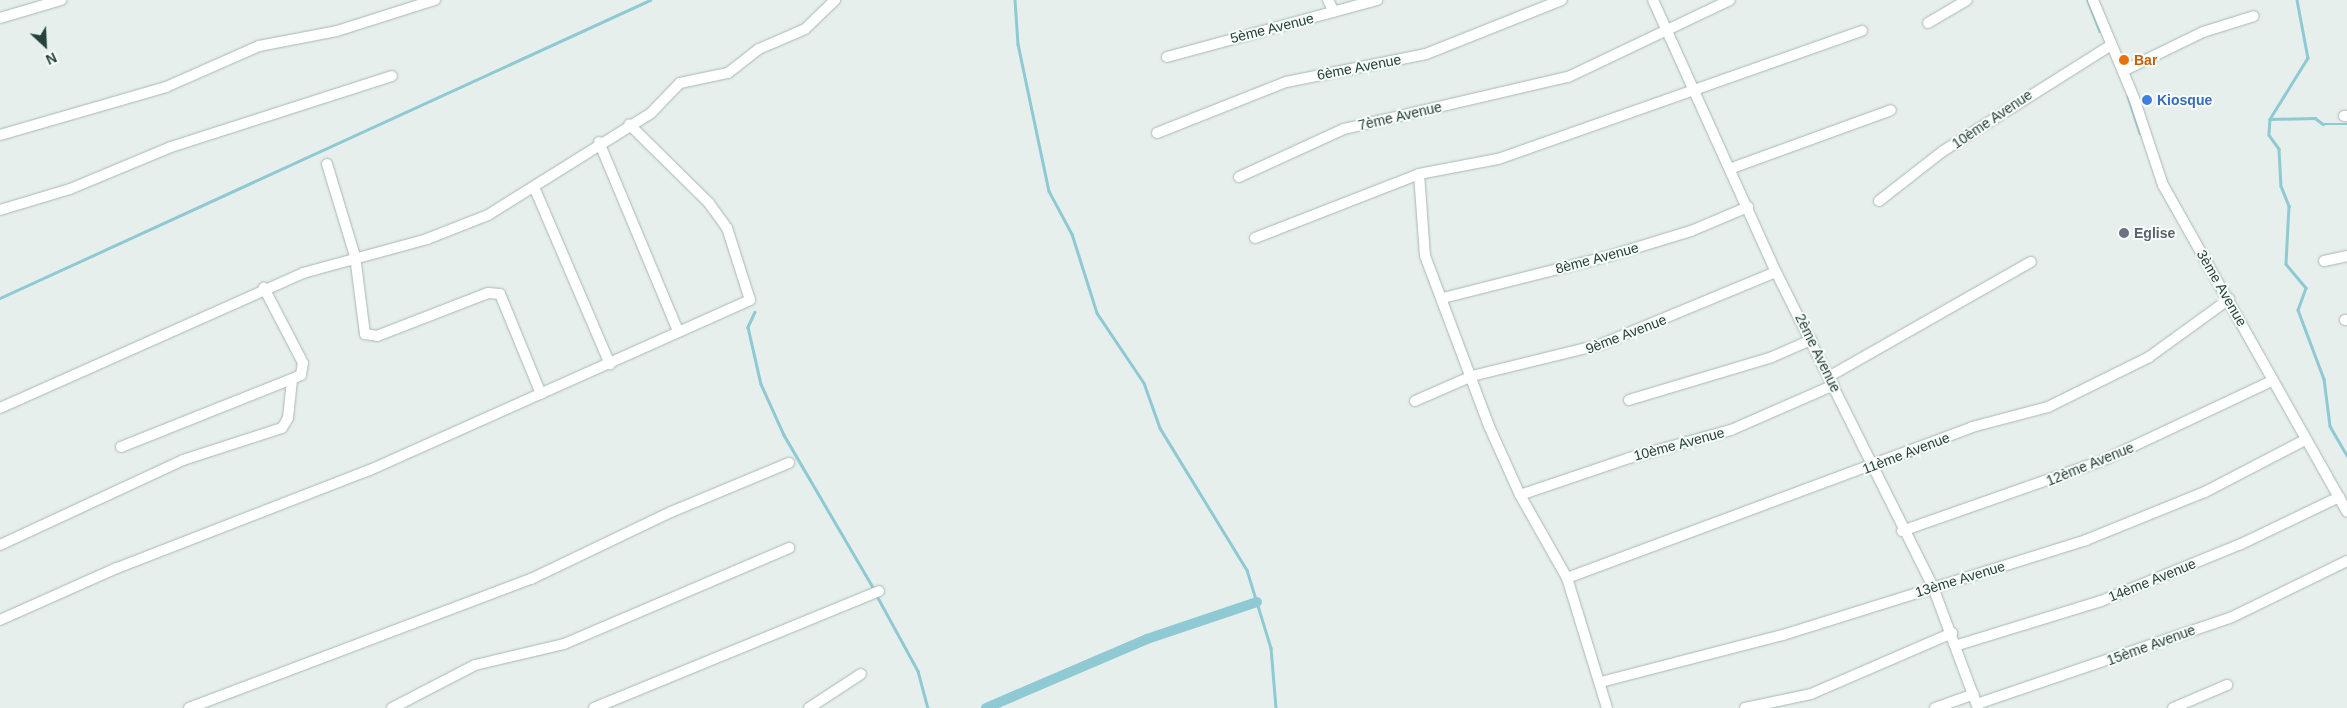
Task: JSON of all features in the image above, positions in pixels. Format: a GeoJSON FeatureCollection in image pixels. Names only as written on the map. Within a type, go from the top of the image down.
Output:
{"type":"FeatureCollection","features":[{"type":"Feature","properties":{"kind":"street"},"geometry":{"type":"LineString","coordinates":[[0,18],[61,0]]}},
{"type":"Feature","properties":{"kind":"street"},"geometry":{"type":"LineString","coordinates":[[0,135],[166,86],[259,46],[338,31],[435,0]]}},
{"type":"Feature","properties":{"kind":"street"},"geometry":{"type":"LineString","coordinates":[[0,408],[264,288],[355,256],[427,239],[488,215],[534,188],[598,142],[651,113],[680,84],[728,73],[759,49],[805,29],[835,0]]}},
{"type":"Feature","properties":{"kind":"street"},"geometry":{"type":"LineString","coordinates":[[1328,0],[1334,12]]}},
{"type":"Feature","properties":{"kind":"street","name":"5ème Avenue"},"geometry":{"type":"LineString","coordinates":[[1167,57],[1377,0]]}},
{"type":"Feature","properties":{"kind":"street","name":"6ème Avenue"},"geometry":{"type":"LineString","coordinates":[[1157,132],[1286,82],[1426,54],[1562,0]]}},
{"type":"Feature","properties":{"kind":"street","name":"2ème Avenue"},"geometry":{"type":"LineString","coordinates":[[1653,0],[1698,91],[1776,272],[1832,380],[1902,531],[1933,587],[1958,645],[1976,702]]}},
{"type":"Feature","properties":{"kind":"street"},"geometry":{"type":"LineString","coordinates":[[1668,30],[1730,0]]}},
{"type":"Feature","properties":{"kind":"street"},"geometry":{"type":"LineString","coordinates":[[1928,23],[1967,0]]}},
{"type":"Feature","properties":{"kind":"street","name":"3ème Avenue"},"geometry":{"type":"LineString","coordinates":[[2093,0],[2123,71],[2163,185],[2230,299],[2272,381],[2347,512]]}},
{"type":"Feature","properties":{"kind":"street"},"geometry":{"type":"LineString","coordinates":[[2123,71],[2203,32],[2254,16]]}},
{"type":"Feature","properties":{"kind":"street","name":"7ème Avenue"},"geometry":{"type":"LineString","coordinates":[[1239,177],[1344,130],[1568,77],[1668,30]]}},
{"type":"Feature","properties":{"kind":"street"},"geometry":{"type":"LineString","coordinates":[[1255,238],[1419,174],[1498,159],[1698,91],[1862,31]]}},
{"type":"Feature","properties":{"kind":"street","name":"10ème Avenue"},"geometry":{"type":"LineString","coordinates":[[1879,201],[1943,151],[2111,45]]}},
{"type":"Feature","properties":{"kind":"street"},"geometry":{"type":"LineString","coordinates":[[0,210],[70,189],[171,147],[392,76]]}},
{"type":"Feature","properties":{"kind":"street"},"geometry":{"type":"LineString","coordinates":[[1732,168],[1890,110]]}},
{"type":"Feature","properties":{"kind":"street"},"geometry":{"type":"LineString","coordinates":[[0,620],[125,565],[309,496],[610,364],[678,330],[750,300],[727,228],[709,203],[629,124]]}},
{"type":"Feature","properties":{"kind":"street"},"geometry":{"type":"LineString","coordinates":[[598,142],[678,330]]}},
{"type":"Feature","properties":{"kind":"street"},"geometry":{"type":"LineString","coordinates":[[327,164],[355,256],[361,326],[370,336],[488,293],[500,294],[541,394]]}},
{"type":"Feature","properties":{"kind":"street"},"geometry":{"type":"LineString","coordinates":[[1419,174],[1425,256],[1520,495],[1567,578],[1601,682],[1607,708]]}},
{"type":"Feature","properties":{"kind":"street"},"geometry":{"type":"LineString","coordinates":[[534,188],[610,364]]}},
{"type":"Feature","properties":{"kind":"street","name":"8ème Avenue"},"geometry":{"type":"LineString","coordinates":[[1443,298],[1609,256],[1691,231],[1748,207]]}},
{"type":"Feature","properties":{"kind":"street"},"geometry":{"type":"LineString","coordinates":[[2324,261],[2347,256]]}},
{"type":"Feature","properties":{"kind":"street","name":"10ème Avenue"},"geometry":{"type":"LineString","coordinates":[[1520,495],[1628,458],[1731,430],[1832,380],[2031,262]]}},
{"type":"Feature","properties":{"kind":"street","name":"9ème Avenue"},"geometry":{"type":"LineString","coordinates":[[1415,401],[1472,376],[1589,349],[1776,272]]}},
{"type":"Feature","properties":{"kind":"street"},"geometry":{"type":"LineString","coordinates":[[121,448],[292,379],[304,370],[301,356],[264,288]]}},
{"type":"Feature","properties":{"kind":"street","name":"11ème Avenue"},"geometry":{"type":"LineString","coordinates":[[1567,578],[1873,465],[2085,391],[2148,357],[2230,299]]}},
{"type":"Feature","properties":{"kind":"street"},"geometry":{"type":"LineString","coordinates":[[1629,400],[1772,356],[1811,340]]}},
{"type":"Feature","properties":{"kind":"street"},"geometry":{"type":"LineString","coordinates":[[0,545],[183,460],[282,428],[288,418],[292,379]]}},
{"type":"Feature","properties":{"kind":"street","name":"12ème Avenue"},"geometry":{"type":"LineString","coordinates":[[1902,531],[2104,460],[2272,381]]}},
{"type":"Feature","properties":{"kind":"street","name":"13ème Avenue"},"geometry":{"type":"LineString","coordinates":[[1601,682],[1783,635],[2086,540],[2206,492],[2305,440]]}},
{"type":"Feature","properties":{"kind":"street"},"geometry":{"type":"LineString","coordinates":[[189,708],[531,579],[671,512],[788,463]]}},
{"type":"Feature","properties":{"kind":"street","name":"14ème Avenue"},"geometry":{"type":"LineString","coordinates":[[1958,645],[2101,601],[2241,544],[2339,496]]}},
{"type":"Feature","properties":{"kind":"street"},"geometry":{"type":"LineString","coordinates":[[392,708],[474,665],[564,644],[789,548]]}},
{"type":"Feature","properties":{"kind":"street","name":"15ème Avenue"},"geometry":{"type":"LineString","coordinates":[[1935,708],[1976,702],[2232,617],[2347,561]]}},
{"type":"Feature","properties":{"kind":"street"},"geometry":{"type":"LineString","coordinates":[[594,708],[876,592]]}},
{"type":"Feature","properties":{"kind":"street"},"geometry":{"type":"LineString","coordinates":[[1745,708],[1811,694],[1952,632]]}},
{"type":"Feature","properties":{"kind":"street"},"geometry":{"type":"LineString","coordinates":[[809,708],[861,674]]}},
{"type":"Feature","properties":{"kind":"street"},"geometry":{"type":"LineString","coordinates":[[2173,708],[2228,685]]}},
{"type":"Feature","properties":{"kind":"waterway"},"geometry":{"type":"LineString","coordinates":[[0,298],[650,0]]}},
{"type":"Feature","properties":{"kind":"waterway"},"geometry":{"type":"LineString","coordinates":[[1015,0],[1018,44],[1049,191],[1072,234],[1097,313],[1144,383],[1160,428],[1247,570],[1271,648],[1276,708]]}},
{"type":"Feature","properties":{"kind":"waterway"},"geometry":{"type":"LineString","coordinates":[[2088,0],[2100,31]]}},
{"type":"Feature","properties":{"kind":"waterway"},"geometry":{"type":"LineString","coordinates":[[2297,0],[2308,58],[2270,119],[2269,135],[2279,149],[2281,186],[2289,206],[2286,264],[2306,288],[2298,310],[2324,379],[2330,426],[2347,456]]}},
{"type":"Feature","properties":{"kind":"waterway"},"geometry":{"type":"LineString","coordinates":[[2128,96],[2140,133]]}},
{"type":"Feature","properties":{"kind":"waterway"},"geometry":{"type":"LineString","coordinates":[[2270,119],[2315,118],[2323,124],[2347,124]]}},
{"type":"Feature","properties":{"kind":"waterway"},"geometry":{"type":"LineString","coordinates":[[755,312],[748,327],[761,384],[784,435],[874,589]]}},
{"type":"Feature","properties":{"kind":"waterway"},"geometry":{"type":"LineString","coordinates":[[1877,469],[1925,450]]}},
{"type":"Feature","properties":{"kind":"waterway"},"geometry":{"type":"LineString","coordinates":[[876,594],[918,671],[928,708]]}},
{"type":"Feature","properties":{"kind":"waterway"},"geometry":{"type":"LineString","coordinates":[[986,708],[1147,639],[1257,602]]}},
{"type":"Feature","properties":{"kind":"place","name":"Bar"},"geometry":{"type":"Point","coordinates":[2124,60]}},
{"type":"Feature","properties":{"kind":"place","name":"Kiosque"},"geometry":{"type":"Point","coordinates":[2147,100]}},
{"type":"Feature","properties":{"kind":"place","name":"Eglise"},"geometry":{"type":"Point","coordinates":[2124,233]}}]}
